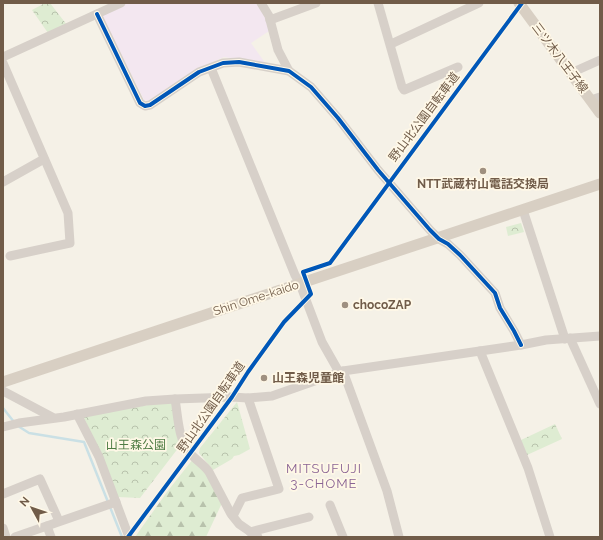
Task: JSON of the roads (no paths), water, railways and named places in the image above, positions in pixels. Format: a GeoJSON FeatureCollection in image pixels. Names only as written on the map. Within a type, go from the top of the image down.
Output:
{"type":"FeatureCollection","features":[{"type":"Feature","properties":{"kind":"main road","name":"三ツ木八王子線"},"geometry":{"type":"LineString","coordinates":[[519,3],[571,73],[596,98],[600,113]]}},
{"type":"Feature","properties":{"kind":"main road","name":"Shin Ome-kaido"},"geometry":{"type":"LineString","coordinates":[[3,382],[439,239],[600,184]]}},
{"type":"Feature","properties":{"kind":"street"},"geometry":{"type":"LineString","coordinates":[[3,57],[121,3]]}},
{"type":"Feature","properties":{"kind":"street"},"geometry":{"type":"LineString","coordinates":[[261,3],[270,20],[278,50],[289,71]]}},
{"type":"Feature","properties":{"kind":"street"},"geometry":{"type":"LineString","coordinates":[[270,20],[316,3]]}},
{"type":"Feature","properties":{"kind":"street"},"geometry":{"type":"LineString","coordinates":[[378,3],[404,90],[458,67]]}},
{"type":"Feature","properties":{"kind":"street"},"geometry":{"type":"LineString","coordinates":[[391,44],[479,3]]}},
{"type":"Feature","properties":{"kind":"street"},"geometry":{"type":"LineString","coordinates":[[97,14],[140,103],[143,105],[150,105],[199,72],[223,63],[239,62],[289,71],[311,86],[378,170],[439,239],[448,244],[460,255],[495,293],[500,308],[521,345]]}},
{"type":"Feature","properties":{"kind":"street"},"geometry":{"type":"LineString","coordinates":[[571,73],[600,60]]}},
{"type":"Feature","properties":{"kind":"street"},"geometry":{"type":"LineString","coordinates":[[3,63],[68,213],[70,244],[10,256]]}},
{"type":"Feature","properties":{"kind":"street"},"geometry":{"type":"LineString","coordinates":[[211,68],[300,284],[322,342],[341,372],[387,491],[400,537]]}},
{"type":"Feature","properties":{"kind":"street"},"geometry":{"type":"LineString","coordinates":[[3,182],[44,159]]}},
{"type":"Feature","properties":{"kind":"street"},"geometry":{"type":"LineString","coordinates":[[523,210],[568,338],[600,404]]}},
{"type":"Feature","properties":{"kind":"street"},"geometry":{"type":"LineString","coordinates":[[11,425],[146,401],[175,398],[248,398],[272,396],[341,372],[546,340],[600,336]]}},
{"type":"Feature","properties":{"kind":"street"},"geometry":{"type":"LineString","coordinates":[[480,351],[528,468],[550,537]]}},
{"type":"Feature","properties":{"kind":"street"},"geometry":{"type":"LineString","coordinates":[[3,391],[52,418]]}},
{"type":"Feature","properties":{"kind":"street"},"geometry":{"type":"LineString","coordinates":[[175,398],[184,445],[190,454],[205,466],[239,524],[254,534],[309,517]]}},
{"type":"Feature","properties":{"kind":"street"},"geometry":{"type":"LineString","coordinates":[[233,516],[242,498],[279,489],[248,398]]}},
{"type":"Feature","properties":{"kind":"street"},"geometry":{"type":"LineString","coordinates":[[78,414],[98,458],[112,503],[129,537]]}},
{"type":"Feature","properties":{"kind":"street"},"geometry":{"type":"LineString","coordinates":[[3,494],[40,479],[59,521]]}},
{"type":"Feature","properties":{"kind":"street"},"geometry":{"type":"LineString","coordinates":[[15,537],[112,503]]}},
{"type":"Feature","properties":{"kind":"street"},"geometry":{"type":"LineString","coordinates":[[330,505],[343,537]]}},
{"type":"Feature","properties":{"kind":"street"},"geometry":{"type":"LineString","coordinates":[[47,526],[51,537]]}},
{"type":"Feature","properties":{"kind":"street"},"geometry":{"type":"LineString","coordinates":[[3,528],[6,537]]}},
{"type":"Feature","properties":{"kind":"waterway"},"geometry":{"type":"LineString","coordinates":[[3,408],[14,422]]}},
{"type":"Feature","properties":{"kind":"waterway"},"geometry":{"type":"LineString","coordinates":[[18,426],[29,433],[84,442],[122,537]]}},
{"type":"Feature","properties":{"kind":"place","name":"NTT武蔵村山電話交換局"},"geometry":{"type":"Point","coordinates":[483,171]}},
{"type":"Feature","properties":{"kind":"place","name":"chocoZAP"},"geometry":{"type":"Point","coordinates":[345,305]}},
{"type":"Feature","properties":{"kind":"place","name":"山王森児童館"},"geometry":{"type":"Point","coordinates":[264,378]}},
{"type":"Feature","properties":{"kind":"district","name":"MITSUFUJI 3-CHOME"},"geometry":{"type":"Point","coordinates":[324,476]}},
{"type":"Feature","properties":{"kind":"park label","name":"山王森公園"},"geometry":{"type":"Point","coordinates":[136,445]}}]}
